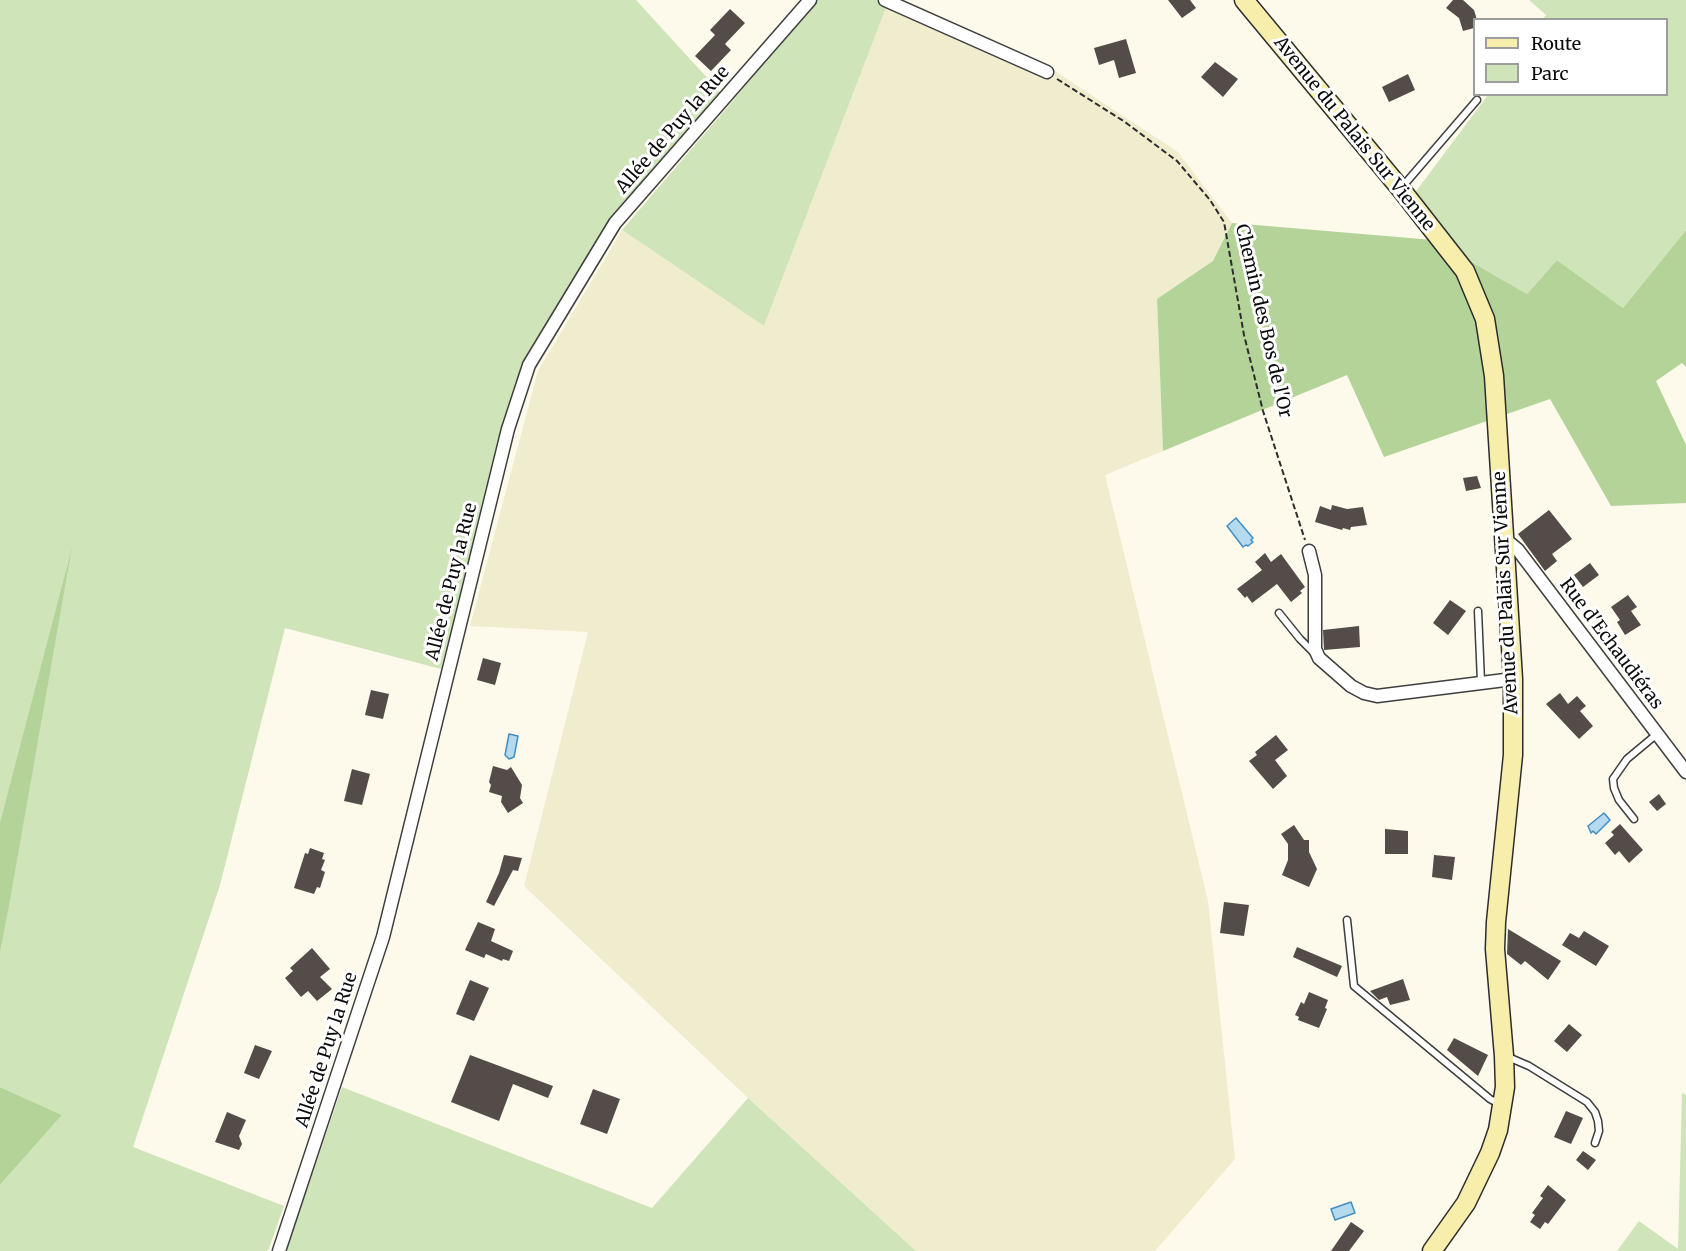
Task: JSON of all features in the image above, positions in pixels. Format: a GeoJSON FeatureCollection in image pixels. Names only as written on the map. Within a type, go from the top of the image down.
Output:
{"type":"FeatureCollection","features":[{"type":"Feature","properties":{"kind":"main road","name":"Avenue du Palais Sur Vienne"},"geometry":{"type":"LineString","coordinates":[[1244,0],[1400,188],[1465,271],[1485,319],[1494,376],[1513,679],[1513,755],[1495,949],[1504,1056],[1503,1106],[1490,1153],[1466,1203],[1432,1251]]}},
{"type":"Feature","properties":{"kind":"street","name":"Allée de Puy la Rue"},"geometry":{"type":"LineString","coordinates":[[279,1251],[383,937],[508,429],[529,365],[615,223],[810,0]]}},
{"type":"Feature","properties":{"kind":"street"},"geometry":{"type":"LineString","coordinates":[[885,0],[1047,72]]}},
{"type":"Feature","properties":{"kind":"street","name":"Rue d'Echaudiéras"},"geometry":{"type":"LineString","coordinates":[[1504,544],[1512,544],[1518,550],[1686,772]]}},
{"type":"Feature","properties":{"kind":"street"},"geometry":{"type":"LineString","coordinates":[[1309,551],[1315,575],[1315,649],[1319,658],[1351,686],[1364,693],[1377,696],[1481,681],[1513,679]]}},
{"type":"Feature","properties":{"kind":"lane"},"geometry":{"type":"LineString","coordinates":[[1400,188],[1477,100]]}},
{"type":"Feature","properties":{"kind":"lane"},"geometry":{"type":"LineString","coordinates":[[1478,611],[1481,681]]}},
{"type":"Feature","properties":{"kind":"lane"},"geometry":{"type":"LineString","coordinates":[[1279,613],[1319,658]]}},
{"type":"Feature","properties":{"kind":"lane"},"geometry":{"type":"LineString","coordinates":[[1634,819],[1619,800],[1613,778],[1627,759],[1658,734]]}},
{"type":"Feature","properties":{"kind":"lane"},"geometry":{"type":"LineString","coordinates":[[1347,920],[1354,986],[1490,1099],[1503,1106]]}},
{"type":"Feature","properties":{"kind":"lane"},"geometry":{"type":"LineString","coordinates":[[1504,1056],[1529,1066],[1587,1102],[1595,1112],[1598,1121],[1599,1131],[1595,1143]]}},
{"type":"Feature","properties":{"kind":"path","name":"Chemin des Bos de l'Or"},"geometry":{"type":"LineString","coordinates":[[1047,72],[1125,122],[1177,161],[1210,200],[1224,222],[1244,335],[1263,411],[1309,551]]}},
{"type":"Feature","properties":{"kind":"shaded area"},"geometry":{"type":"Polygon","coordinates":[[[887,5],[1041,62],[1178,152],[1232,223],[1214,261],[1157,299],[1163,451],[1105,475],[1208,901],[1235,1159],[1155,1251],[916,1251],[748,1098],[524,886],[588,632],[470,626],[538,371],[622,230],[764,326],[887,5]]]}},
{"type":"Feature","properties":{"kind":"green space"},"geometry":{"type":"Polygon","coordinates":[[[0,0],[636,0],[721,93],[609,220],[521,366],[441,669],[285,628],[220,885],[133,1147],[284,1206],[268,1251],[0,1251],[0,1185],[62,1115],[0,1087],[0,953],[70,559],[0,822],[0,0]]]}},
{"type":"Feature","properties":{"kind":"green space"},"geometry":{"type":"Polygon","coordinates":[[[816,0],[876,0],[887,5],[764,326],[622,230],[816,0]]]}},
{"type":"Feature","properties":{"kind":"green space"},"geometry":{"type":"Polygon","coordinates":[[[1529,0],[1686,0],[1686,230],[1623,308],[1557,260],[1527,294],[1464,258],[1414,194],[1487,96],[1668,96],[1668,18],[1544,18],[1546,15],[1529,0]]]}},
{"type":"Feature","properties":{"kind":"green space"},"geometry":{"type":"Polygon","coordinates":[[[1232,223],[1433,240],[1527,294],[1557,260],[1623,308],[1686,230],[1686,367],[1682,363],[1656,381],[1686,445],[1686,503],[1611,506],[1550,399],[1384,457],[1347,375],[1163,451],[1157,299],[1213,261],[1232,223]]]}},
{"type":"Feature","properties":{"kind":"green space"},"geometry":{"type":"Polygon","coordinates":[[[72,548],[10,900],[0,953],[0,822],[72,548]]]}},
{"type":"Feature","properties":{"kind":"green space"},"geometry":{"type":"Polygon","coordinates":[[[0,1087],[62,1115],[0,1185],[0,1087]]]}},
{"type":"Feature","properties":{"kind":"green space"},"geometry":{"type":"Polygon","coordinates":[[[342,1087],[652,1208],[748,1098],[916,1251],[286,1251],[342,1087]]]}},
{"type":"Feature","properties":{"kind":"green space"},"geometry":{"type":"Polygon","coordinates":[[[1682,1093],[1686,1095],[1686,1251],[1617,1251],[1639,1221],[1678,1249],[1682,1093]]]}},
{"type":"Feature","properties":{"kind":"water"},"geometry":{"type":"Polygon","coordinates":[[[1236,518],[1253,538],[1251,540],[1253,542],[1248,546],[1243,547],[1227,526],[1236,518]]]}},
{"type":"Feature","properties":{"kind":"water"},"geometry":{"type":"Polygon","coordinates":[[[509,734],[518,736],[514,757],[509,759],[505,755],[509,734]]]}},
{"type":"Feature","properties":{"kind":"water"},"geometry":{"type":"Polygon","coordinates":[[[1604,813],[1610,820],[1596,834],[1593,831],[1591,833],[1588,826],[1604,813]]]}},
{"type":"Feature","properties":{"kind":"water"},"geometry":{"type":"Polygon","coordinates":[[[1351,1202],[1355,1213],[1335,1220],[1331,1209],[1351,1202]]]}},
{"type":"Feature","properties":{"kind":"building"},"geometry":{"type":"Polygon","coordinates":[[[1168,0],[1190,0],[1196,8],[1182,18],[1168,0]]]}},
{"type":"Feature","properties":{"kind":"building"},"geometry":{"type":"Polygon","coordinates":[[[1453,0],[1463,0],[1474,10],[1476,18],[1473,18],[1473,28],[1463,31],[1459,18],[1446,8],[1453,0]]]}},
{"type":"Feature","properties":{"kind":"building"},"geometry":{"type":"Polygon","coordinates":[[[730,9],[745,23],[725,44],[731,50],[711,71],[695,56],[715,35],[710,30],[730,9]]]}},
{"type":"Feature","properties":{"kind":"building"},"geometry":{"type":"Polygon","coordinates":[[[1126,39],[1136,73],[1119,78],[1114,60],[1099,65],[1094,48],[1126,39]]]}},
{"type":"Feature","properties":{"kind":"building"},"geometry":{"type":"Polygon","coordinates":[[[1215,62],[1238,79],[1223,97],[1201,77],[1215,62]]]}},
{"type":"Feature","properties":{"kind":"building"},"geometry":{"type":"Polygon","coordinates":[[[1408,74],[1415,90],[1389,102],[1382,87],[1408,74]]]}},
{"type":"Feature","properties":{"kind":"building"},"geometry":{"type":"Polygon","coordinates":[[[1477,476],[1481,488],[1466,491],[1463,478],[1477,476]]]}},
{"type":"Feature","properties":{"kind":"building"},"geometry":{"type":"Polygon","coordinates":[[[1332,505],[1347,509],[1363,507],[1367,525],[1342,530],[1315,522],[1320,506],[1331,510],[1332,505]]]}},
{"type":"Feature","properties":{"kind":"building"},"geometry":{"type":"Polygon","coordinates":[[[1549,510],[1572,539],[1552,554],[1557,561],[1545,571],[1518,534],[1549,510]]]}},
{"type":"Feature","properties":{"kind":"building"},"geometry":{"type":"Polygon","coordinates":[[[1265,553],[1271,562],[1281,554],[1305,587],[1300,591],[1302,593],[1291,602],[1277,584],[1252,603],[1237,589],[1262,570],[1255,562],[1265,553]]]}},
{"type":"Feature","properties":{"kind":"building"},"geometry":{"type":"Polygon","coordinates":[[[1590,563],[1599,575],[1583,587],[1574,575],[1590,563]]]}},
{"type":"Feature","properties":{"kind":"building"},"geometry":{"type":"Polygon","coordinates":[[[1628,595],[1637,607],[1631,611],[1641,625],[1625,635],[1617,622],[1620,620],[1611,607],[1628,595]]]}},
{"type":"Feature","properties":{"kind":"building"},"geometry":{"type":"Polygon","coordinates":[[[1450,600],[1466,611],[1448,635],[1433,623],[1450,600]]]}},
{"type":"Feature","properties":{"kind":"building"},"geometry":{"type":"Polygon","coordinates":[[[1359,626],[1360,647],[1324,650],[1323,630],[1359,626]]]}},
{"type":"Feature","properties":{"kind":"building"},"geometry":{"type":"Polygon","coordinates":[[[483,658],[501,663],[495,685],[477,680],[483,658]]]}},
{"type":"Feature","properties":{"kind":"building"},"geometry":{"type":"Polygon","coordinates":[[[371,690],[389,694],[383,719],[365,715],[371,690]]]}},
{"type":"Feature","properties":{"kind":"building"},"geometry":{"type":"Polygon","coordinates":[[[1560,693],[1568,704],[1577,696],[1586,706],[1580,711],[1593,726],[1579,739],[1546,704],[1560,693]]]}},
{"type":"Feature","properties":{"kind":"building"},"geometry":{"type":"Polygon","coordinates":[[[1276,735],[1288,750],[1275,760],[1287,776],[1273,789],[1249,761],[1257,755],[1255,752],[1276,735]]]}},
{"type":"Feature","properties":{"kind":"building"},"geometry":{"type":"Polygon","coordinates":[[[493,766],[507,770],[511,767],[522,785],[520,798],[523,803],[508,813],[501,802],[502,796],[489,792],[493,766]]]}},
{"type":"Feature","properties":{"kind":"building"},"geometry":{"type":"Polygon","coordinates":[[[352,769],[370,774],[362,805],[344,801],[352,769]]]}},
{"type":"Feature","properties":{"kind":"building"},"geometry":{"type":"Polygon","coordinates":[[[1659,794],[1666,804],[1657,811],[1649,802],[1659,794]]]}},
{"type":"Feature","properties":{"kind":"building"},"geometry":{"type":"Polygon","coordinates":[[[1620,824],[1643,850],[1629,863],[1619,851],[1615,855],[1605,843],[1614,835],[1611,832],[1620,824]]]}},
{"type":"Feature","properties":{"kind":"building"},"geometry":{"type":"Polygon","coordinates":[[[1294,825],[1304,840],[1309,840],[1309,852],[1317,869],[1309,887],[1282,875],[1288,860],[1288,844],[1281,834],[1294,825]]]}},
{"type":"Feature","properties":{"kind":"building"},"geometry":{"type":"Polygon","coordinates":[[[1385,829],[1408,831],[1408,854],[1385,854],[1385,829]]]}},
{"type":"Feature","properties":{"kind":"building"},"geometry":{"type":"Polygon","coordinates":[[[310,848],[324,853],[322,859],[325,860],[321,870],[325,872],[320,888],[317,887],[314,894],[294,888],[305,853],[308,854],[310,848]]]}},
{"type":"Feature","properties":{"kind":"building"},"geometry":{"type":"Polygon","coordinates":[[[504,855],[522,858],[518,871],[513,870],[494,906],[486,902],[504,855]]]}},
{"type":"Feature","properties":{"kind":"building"},"geometry":{"type":"Polygon","coordinates":[[[1434,855],[1455,857],[1452,880],[1432,877],[1434,855]]]}},
{"type":"Feature","properties":{"kind":"building"},"geometry":{"type":"Polygon","coordinates":[[[1224,902],[1249,905],[1244,936],[1220,933],[1224,902]]]}},
{"type":"Feature","properties":{"kind":"building"},"geometry":{"type":"Polygon","coordinates":[[[478,922],[495,929],[491,941],[513,951],[509,961],[503,959],[502,961],[486,954],[484,958],[465,950],[478,922]]]}},
{"type":"Feature","properties":{"kind":"building"},"geometry":{"type":"Polygon","coordinates":[[[1508,929],[1561,961],[1548,980],[1525,961],[1521,965],[1507,954],[1508,929]]]}},
{"type":"Feature","properties":{"kind":"building"},"geometry":{"type":"Polygon","coordinates":[[[1584,931],[1609,946],[1596,966],[1562,945],[1570,933],[1579,938],[1584,931]]]}},
{"type":"Feature","properties":{"kind":"building"},"geometry":{"type":"Polygon","coordinates":[[[1297,947],[1342,966],[1337,977],[1293,957],[1297,947]]]}},
{"type":"Feature","properties":{"kind":"building"},"geometry":{"type":"Polygon","coordinates":[[[312,948],[330,969],[320,977],[332,989],[317,1001],[308,991],[301,997],[285,978],[293,971],[290,968],[312,948]]]}},
{"type":"Feature","properties":{"kind":"building"},"geometry":{"type":"Polygon","coordinates":[[[1403,979],[1410,1000],[1390,1005],[1387,997],[1379,1000],[1370,991],[1403,979]]]}},
{"type":"Feature","properties":{"kind":"building"},"geometry":{"type":"Polygon","coordinates":[[[470,980],[489,988],[474,1021],[456,1014],[470,980]]]}},
{"type":"Feature","properties":{"kind":"building"},"geometry":{"type":"Polygon","coordinates":[[[1309,992],[1328,1000],[1325,1008],[1327,1009],[1319,1028],[1298,1020],[1299,1017],[1295,1015],[1301,1002],[1304,1004],[1309,992]]]}},
{"type":"Feature","properties":{"kind":"building"},"geometry":{"type":"Polygon","coordinates":[[[1569,1024],[1582,1035],[1567,1052],[1554,1041],[1569,1024]]]}},
{"type":"Feature","properties":{"kind":"building"},"geometry":{"type":"Polygon","coordinates":[[[1454,1038],[1488,1055],[1478,1076],[1447,1050],[1454,1038]]]}},
{"type":"Feature","properties":{"kind":"building"},"geometry":{"type":"Polygon","coordinates":[[[255,1045],[272,1051],[259,1079],[244,1073],[255,1045]]]}},
{"type":"Feature","properties":{"kind":"building"},"geometry":{"type":"Polygon","coordinates":[[[470,1055],[553,1086],[548,1098],[513,1084],[499,1121],[451,1102],[470,1055]]]}},
{"type":"Feature","properties":{"kind":"building"},"geometry":{"type":"Polygon","coordinates":[[[593,1089],[620,1099],[607,1134],[580,1124],[593,1089]]]}},
{"type":"Feature","properties":{"kind":"building"},"geometry":{"type":"Polygon","coordinates":[[[1566,1111],[1583,1118],[1571,1144],[1554,1137],[1566,1111]]]}},
{"type":"Feature","properties":{"kind":"building"},"geometry":{"type":"Polygon","coordinates":[[[227,1112],[246,1120],[239,1136],[242,1144],[239,1150],[215,1142],[227,1112]]]}},
{"type":"Feature","properties":{"kind":"building"},"geometry":{"type":"Polygon","coordinates":[[[1583,1151],[1596,1160],[1588,1170],[1576,1160],[1583,1151]]]}},
{"type":"Feature","properties":{"kind":"building"},"geometry":{"type":"Polygon","coordinates":[[[1548,1185],[1566,1200],[1548,1224],[1545,1222],[1540,1229],[1530,1222],[1535,1215],[1532,1213],[1543,1198],[1540,1196],[1548,1185]]]}},
{"type":"Feature","properties":{"kind":"building"},"geometry":{"type":"Polygon","coordinates":[[[1351,1222],[1364,1231],[1349,1251],[1331,1251],[1351,1222]]]}}]}
